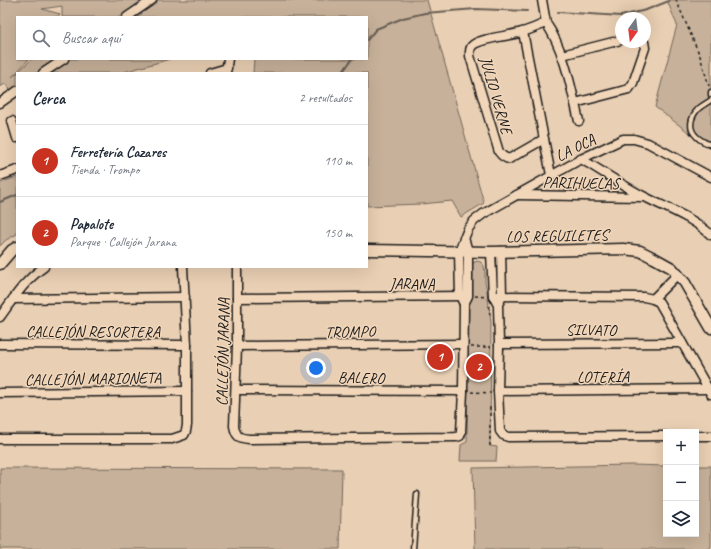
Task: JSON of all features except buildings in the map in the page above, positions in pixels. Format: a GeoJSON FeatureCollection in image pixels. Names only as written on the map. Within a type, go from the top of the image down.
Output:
{"type":"FeatureCollection","features":[{"type":"Feature","properties":{"kind":"street"},"geometry":{"type":"LineString","coordinates":[[128,16],[152,0]]}},
{"type":"Feature","properties":{"kind":"street"},"geometry":{"type":"LineString","coordinates":[[542,0],[546,23],[562,55],[579,121]]}},
{"type":"Feature","properties":{"kind":"street"},"geometry":{"type":"LineString","coordinates":[[546,23],[523,32],[551,175]]}},
{"type":"Feature","properties":{"kind":"street","name":"JULIO VERNE"},"geometry":{"type":"LineString","coordinates":[[523,32],[475,43],[471,47],[470,56],[501,156],[509,159],[544,139]]}},
{"type":"Feature","properties":{"kind":"street"},"geometry":{"type":"LineString","coordinates":[[562,55],[615,42]]}},
{"type":"Feature","properties":{"kind":"street"},"geometry":{"type":"LineString","coordinates":[[575,103],[629,89],[633,83],[645,48]]}},
{"type":"Feature","properties":{"kind":"street"},"geometry":{"type":"LineString","coordinates":[[44,72],[62,60]]}},
{"type":"Feature","properties":{"kind":"street"},"geometry":{"type":"LineString","coordinates":[[226,71],[228,60]]}},
{"type":"Feature","properties":{"kind":"street"},"geometry":{"type":"LineString","coordinates":[[0,103],[16,92]]}},
{"type":"Feature","properties":{"kind":"street"},"geometry":{"type":"LineString","coordinates":[[12,121],[16,135]]}},
{"type":"Feature","properties":{"kind":"street","name":"LA OCA"},"geometry":{"type":"LineString","coordinates":[[463,251],[464,238],[468,230],[474,221],[482,214],[581,159],[623,139],[634,138],[648,144],[711,177]]}},
{"type":"Feature","properties":{"kind":"street","name":"PARIHUELAS"},"geometry":{"type":"LineString","coordinates":[[581,159],[644,197],[686,217],[702,227],[711,235]]}},
{"type":"Feature","properties":{"kind":"street"},"geometry":{"type":"LineString","coordinates":[[0,176],[16,170]]}},
{"type":"Feature","properties":{"kind":"street","name":"PARIHUELAS"},"geometry":{"type":"LineString","coordinates":[[517,195],[644,197]]}},
{"type":"Feature","properties":{"kind":"street"},"geometry":{"type":"LineString","coordinates":[[0,264],[16,248]]}},
{"type":"Feature","properties":{"kind":"street","name":"LOS REGUILETES"},"geometry":{"type":"LineString","coordinates":[[368,250],[496,251],[623,249],[640,251],[672,268],[685,283],[711,328]]}},
{"type":"Feature","properties":{"kind":"street"},"geometry":{"type":"LineString","coordinates":[[463,251],[463,391]]}},
{"type":"Feature","properties":{"kind":"street"},"geometry":{"type":"LineString","coordinates":[[496,251],[502,296],[498,305],[493,346],[498,391],[500,431],[503,435],[508,437],[663,436]]}},
{"type":"Feature","properties":{"kind":"street"},"geometry":{"type":"LineString","coordinates":[[496,251],[491,297],[498,305]]}},
{"type":"Feature","properties":{"kind":"street"},"geometry":{"type":"LineString","coordinates":[[0,317],[23,286],[35,273],[42,268]]}},
{"type":"Feature","properties":{"kind":"street"},"geometry":{"type":"LineString","coordinates":[[0,439],[172,439],[184,435],[187,425],[187,345],[184,268]]}},
{"type":"Feature","properties":{"kind":"street","name":"CALLEJÓN JARANA"},"geometry":{"type":"LineString","coordinates":[[237,268],[236,390],[234,426],[235,432],[238,436],[250,439],[456,437],[460,436],[461,432],[463,391]]}},
{"type":"Feature","properties":{"kind":"street"},"geometry":{"type":"LineString","coordinates":[[653,299],[677,275]]}},
{"type":"Feature","properties":{"kind":"street","name":"JARANA"},"geometry":{"type":"LineString","coordinates":[[237,298],[464,296]]}},
{"type":"Feature","properties":{"kind":"street"},"geometry":{"type":"LineString","coordinates":[[13,299],[185,297]]}},
{"type":"Feature","properties":{"kind":"street"},"geometry":{"type":"LineString","coordinates":[[491,297],[644,297],[653,299],[658,302],[710,392]]}},
{"type":"Feature","properties":{"kind":"street","name":"SILVATO"},"geometry":{"type":"LineString","coordinates":[[493,346],[552,343],[682,343]]}},
{"type":"Feature","properties":{"kind":"street","name":"CALLEJÓN RESORTERA"},"geometry":{"type":"LineString","coordinates":[[0,344],[187,345]]}},
{"type":"Feature","properties":{"kind":"street","name":"TROMPO"},"geometry":{"type":"LineString","coordinates":[[236,346],[463,344]]}},
{"type":"Feature","properties":{"kind":"street","name":"BALERO"},"geometry":{"type":"LineString","coordinates":[[236,390],[463,391]]}},
{"type":"Feature","properties":{"kind":"street","name":"CALLEJÓN MARIONETA"},"geometry":{"type":"LineString","coordinates":[[0,393],[187,391]]}},
{"type":"Feature","properties":{"kind":"street","name":"LOTERÍA"},"geometry":{"type":"LineString","coordinates":[[498,391],[710,392]]}},
{"type":"Feature","properties":{"kind":"street"},"geometry":{"type":"LineString","coordinates":[[699,436],[711,436]]}},
{"type":"Feature","properties":{"kind":"lane"},"geometry":{"type":"LineString","coordinates":[[711,100],[698,109],[690,125],[691,131],[698,138],[711,145]]}},
{"type":"Feature","properties":{"kind":"lane"},"geometry":{"type":"LineString","coordinates":[[413,549],[417,494]]}},
{"type":"Feature","properties":{"kind":"path"},"geometry":{"type":"LineString","coordinates":[[676,0],[700,56],[711,93]]}},
{"type":"Feature","properties":{"kind":"path"},"geometry":{"type":"LineString","coordinates":[[464,296],[491,297],[491,323]]}},
{"type":"Feature","properties":{"kind":"path"},"geometry":{"type":"LineString","coordinates":[[463,344],[468,347],[493,346]]}},
{"type":"Feature","properties":{"kind":"path"},"geometry":{"type":"LineString","coordinates":[[463,391],[490,394],[498,391]]}},
{"type":"Feature","properties":{"kind":"path"},"geometry":{"type":"LineString","coordinates":[[490,401],[490,446]]}},
{"type":"Feature","properties":{"kind":"shaded area"},"geometry":{"type":"Polygon","coordinates":[[[0,0],[427,0],[484,203],[461,217],[452,201],[368,206],[368,72],[253,72],[254,60],[368,60],[368,16],[62,16],[62,6],[42,9],[60,14],[58,16],[16,16],[16,60],[28,60],[12,77],[16,74],[16,96],[5,84],[0,87],[0,0]]]}},
{"type":"Feature","properties":{"kind":"shaded area"},"geometry":{"type":"Polygon","coordinates":[[[667,0],[711,0],[711,149],[655,107],[677,25],[667,0]]]}},
{"type":"Feature","properties":{"kind":"shaded area"},"geometry":{"type":"Polygon","coordinates":[[[31,60],[166,60],[124,72],[18,72],[31,60]]]}},
{"type":"Feature","properties":{"kind":"shaded area"},"geometry":{"type":"Polygon","coordinates":[[[16,177],[16,235],[6,240],[0,246],[0,183],[16,177]]]}},
{"type":"Feature","properties":{"kind":"shaded area"},"geometry":{"type":"Polygon","coordinates":[[[478,261],[484,266],[491,323],[490,446],[497,447],[496,461],[460,461],[461,445],[467,442],[468,312],[472,284],[472,263],[478,261]]]}},
{"type":"Feature","properties":{"kind":"shaded area"},"geometry":{"type":"Polygon","coordinates":[[[633,465],[663,466],[663,537],[699,537],[699,466],[711,466],[711,547],[708,549],[475,549],[473,468],[633,465]]]}},
{"type":"Feature","properties":{"kind":"shaded area"},"geometry":{"type":"Polygon","coordinates":[[[0,468],[342,469],[340,549],[0,549],[0,468]]]}},
{"type":"Feature","properties":{"kind":"waterway"},"geometry":{"type":"LineString","coordinates":[[558,12],[621,16],[646,10],[669,1]]}},
{"type":"Feature","properties":{"kind":"waterway"},"geometry":{"type":"LineString","coordinates":[[368,39],[376,29],[403,18],[425,13],[476,9],[527,11]]}},
{"type":"Feature","properties":{"kind":"waterway"},"geometry":{"type":"LineString","coordinates":[[343,72],[351,60]]}},
{"type":"Feature","properties":{"kind":"waterway"},"geometry":{"type":"LineString","coordinates":[[0,202],[16,195]]}},
{"type":"Feature","properties":{"kind":"place","name":"Ferretería Cazares"},"geometry":{"type":"Point","coordinates":[440,357]}},
{"type":"Feature","properties":{"kind":"place","name":"Papalote"},"geometry":{"type":"Point","coordinates":[479,367]}}]}
